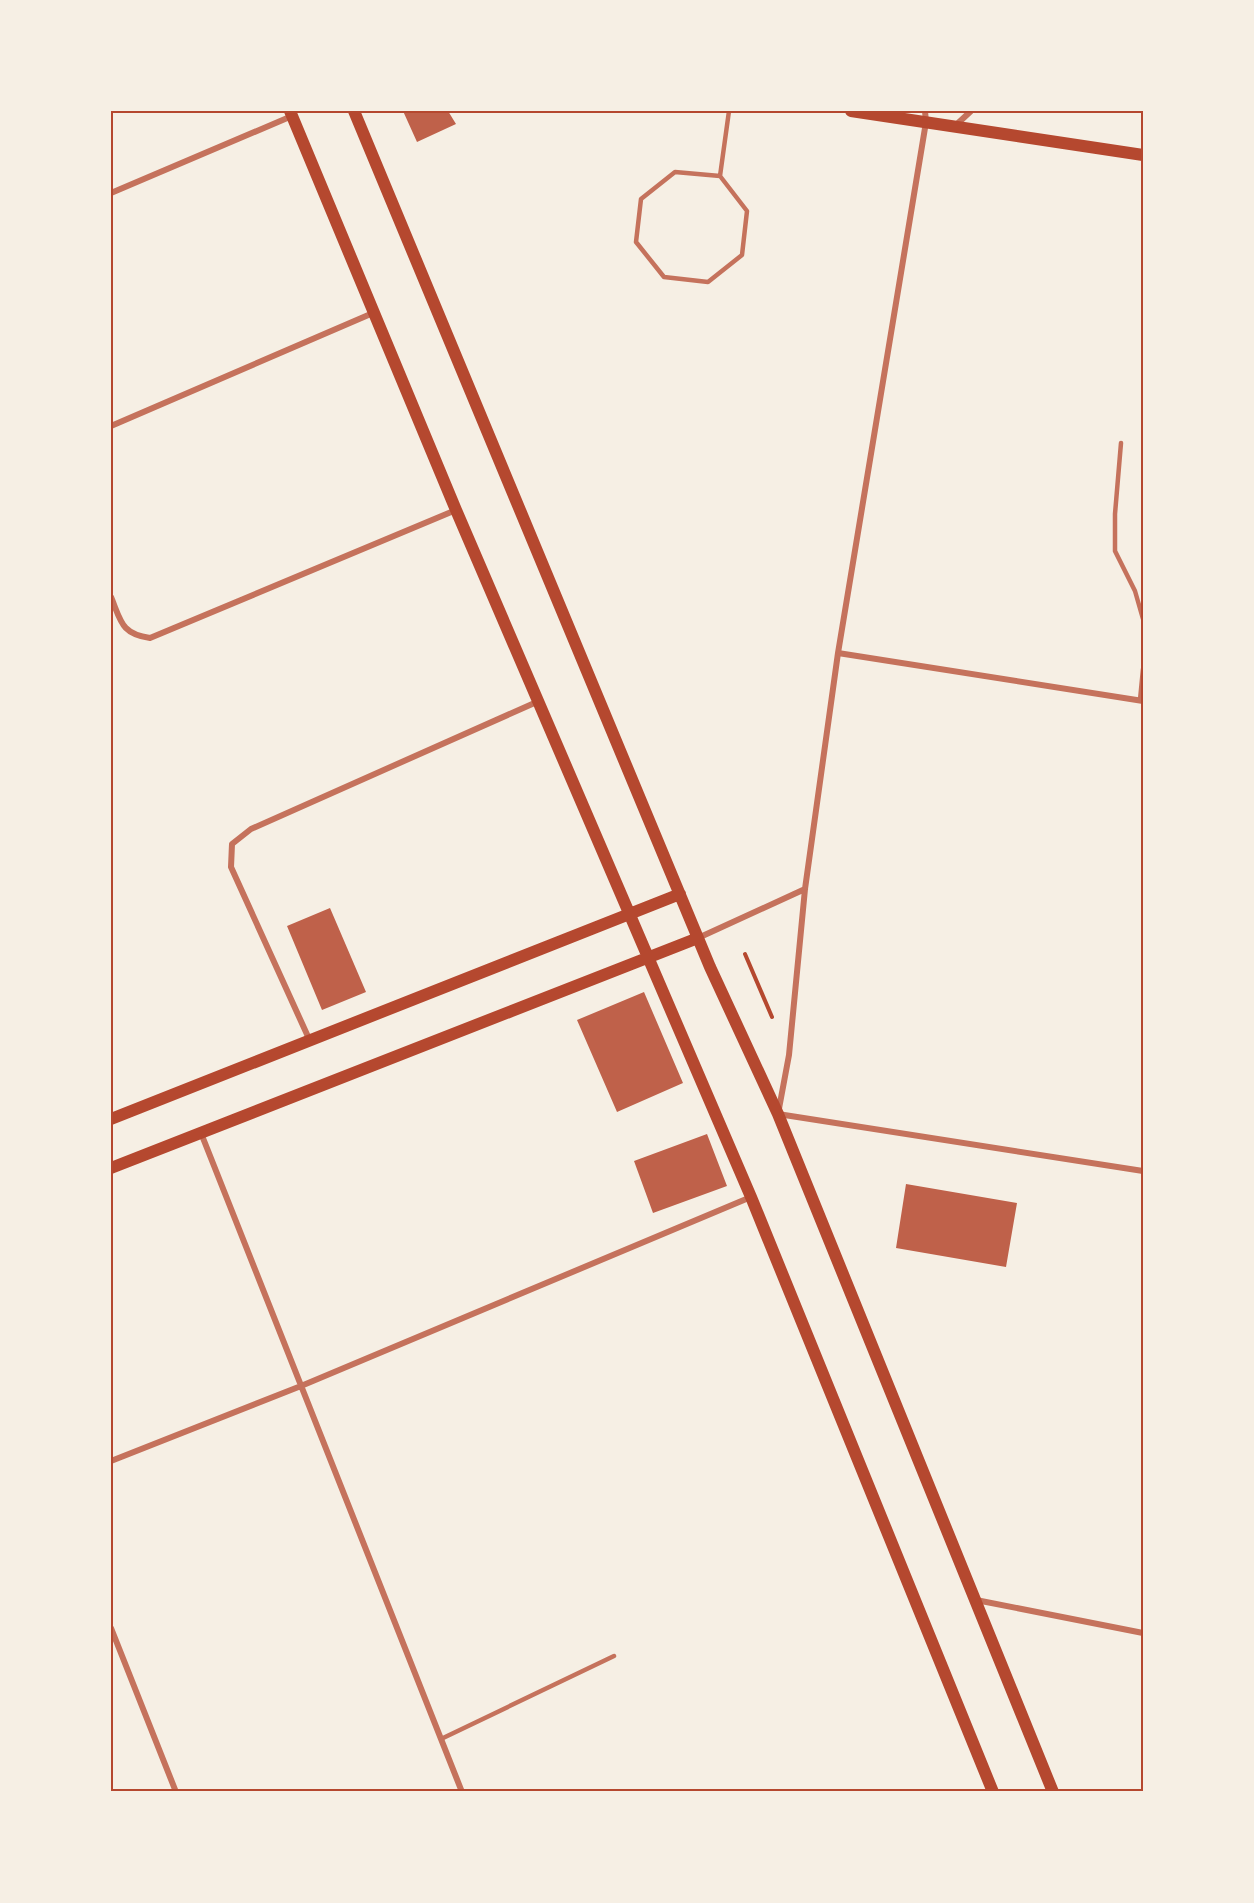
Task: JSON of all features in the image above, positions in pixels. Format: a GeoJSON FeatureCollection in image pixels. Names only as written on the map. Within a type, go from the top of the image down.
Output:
{"type":"FeatureCollection","features":[{"type":"Feature","properties":{"kind":"main road"},"geometry":{"type":"LineString","coordinates":[[354,111],[698,938],[778,1114],[1053,1792]]}},
{"type":"Feature","properties":{"kind":"main road"},"geometry":{"type":"LineString","coordinates":[[851,111],[926,116],[956,125],[1143,155]]}},
{"type":"Feature","properties":{"kind":"main road"},"geometry":{"type":"LineString","coordinates":[[291,114],[456,510],[632,914],[751,1197],[993,1792]]}},
{"type":"Feature","properties":{"kind":"main road"},"geometry":{"type":"LineString","coordinates":[[111,1119],[680,894]]}},
{"type":"Feature","properties":{"kind":"main road"},"geometry":{"type":"LineString","coordinates":[[111,1168],[698,938]]}},
{"type":"Feature","properties":{"kind":"street"},"geometry":{"type":"LineString","coordinates":[[956,125],[971,111]]}},
{"type":"Feature","properties":{"kind":"street"},"geometry":{"type":"LineString","coordinates":[[111,193],[291,114]]}},
{"type":"Feature","properties":{"kind":"street"},"geometry":{"type":"LineString","coordinates":[[926,116],[838,653],[805,889],[789,1055],[778,1114],[1143,1171]]}},
{"type":"Feature","properties":{"kind":"street"},"geometry":{"type":"LineString","coordinates":[[111,426],[374,314]]}},
{"type":"Feature","properties":{"kind":"street"},"geometry":{"type":"LineString","coordinates":[[111,597],[123,627],[134,636],[150,638],[456,510]]}},
{"type":"Feature","properties":{"kind":"street"},"geometry":{"type":"LineString","coordinates":[[838,653],[1142,700]]}},
{"type":"Feature","properties":{"kind":"street"},"geometry":{"type":"LineString","coordinates":[[310,1041],[231,867],[232,844],[251,829],[540,701]]}},
{"type":"Feature","properties":{"kind":"street"},"geometry":{"type":"LineString","coordinates":[[698,938],[805,889]]}},
{"type":"Feature","properties":{"kind":"street"},"geometry":{"type":"LineString","coordinates":[[201,1133],[462,1792]]}},
{"type":"Feature","properties":{"kind":"street"},"geometry":{"type":"LineString","coordinates":[[111,1461],[300,1386],[751,1197]]}},
{"type":"Feature","properties":{"kind":"street"},"geometry":{"type":"LineString","coordinates":[[974,1600],[1143,1633]]}},
{"type":"Feature","properties":{"kind":"street"},"geometry":{"type":"LineString","coordinates":[[111,1628],[176,1792]]}},
{"type":"Feature","properties":{"kind":"lane"},"geometry":{"type":"LineString","coordinates":[[720,176],[675,171],[641,199],[636,242],[664,277],[708,282],[742,255],[747,211],[720,176],[729,111]]}},
{"type":"Feature","properties":{"kind":"lane"},"geometry":{"type":"LineString","coordinates":[[1121,443],[1115,514],[1115,550],[1135,591],[1143,619]]}},
{"type":"Feature","properties":{"kind":"lane"},"geometry":{"type":"LineString","coordinates":[[1142,700],[1143,669]]}},
{"type":"Feature","properties":{"kind":"lane"},"geometry":{"type":"LineString","coordinates":[[441,1739],[614,1656]]}},
{"type":"Feature","properties":{"kind":"path"},"geometry":{"type":"LineString","coordinates":[[745,954],[789,1055]]}},
{"type":"Feature","properties":{"kind":"building"},"geometry":{"type":"Polygon","coordinates":[[[403,111],[448,111],[456,124],[417,142],[403,111]]]}},
{"type":"Feature","properties":{"kind":"building"},"geometry":{"type":"Polygon","coordinates":[[[330,908],[366,992],[322,1010],[287,926],[330,908]]]}},
{"type":"Feature","properties":{"kind":"building"},"geometry":{"type":"Polygon","coordinates":[[[644,992],[683,1083],[617,1112],[577,1020],[644,992]]]}},
{"type":"Feature","properties":{"kind":"building"},"geometry":{"type":"Polygon","coordinates":[[[707,1134],[727,1186],[653,1213],[634,1161],[707,1134]]]}},
{"type":"Feature","properties":{"kind":"building"},"geometry":{"type":"Polygon","coordinates":[[[906,1184],[1017,1203],[1006,1267],[896,1248],[906,1184]]]}}]}
